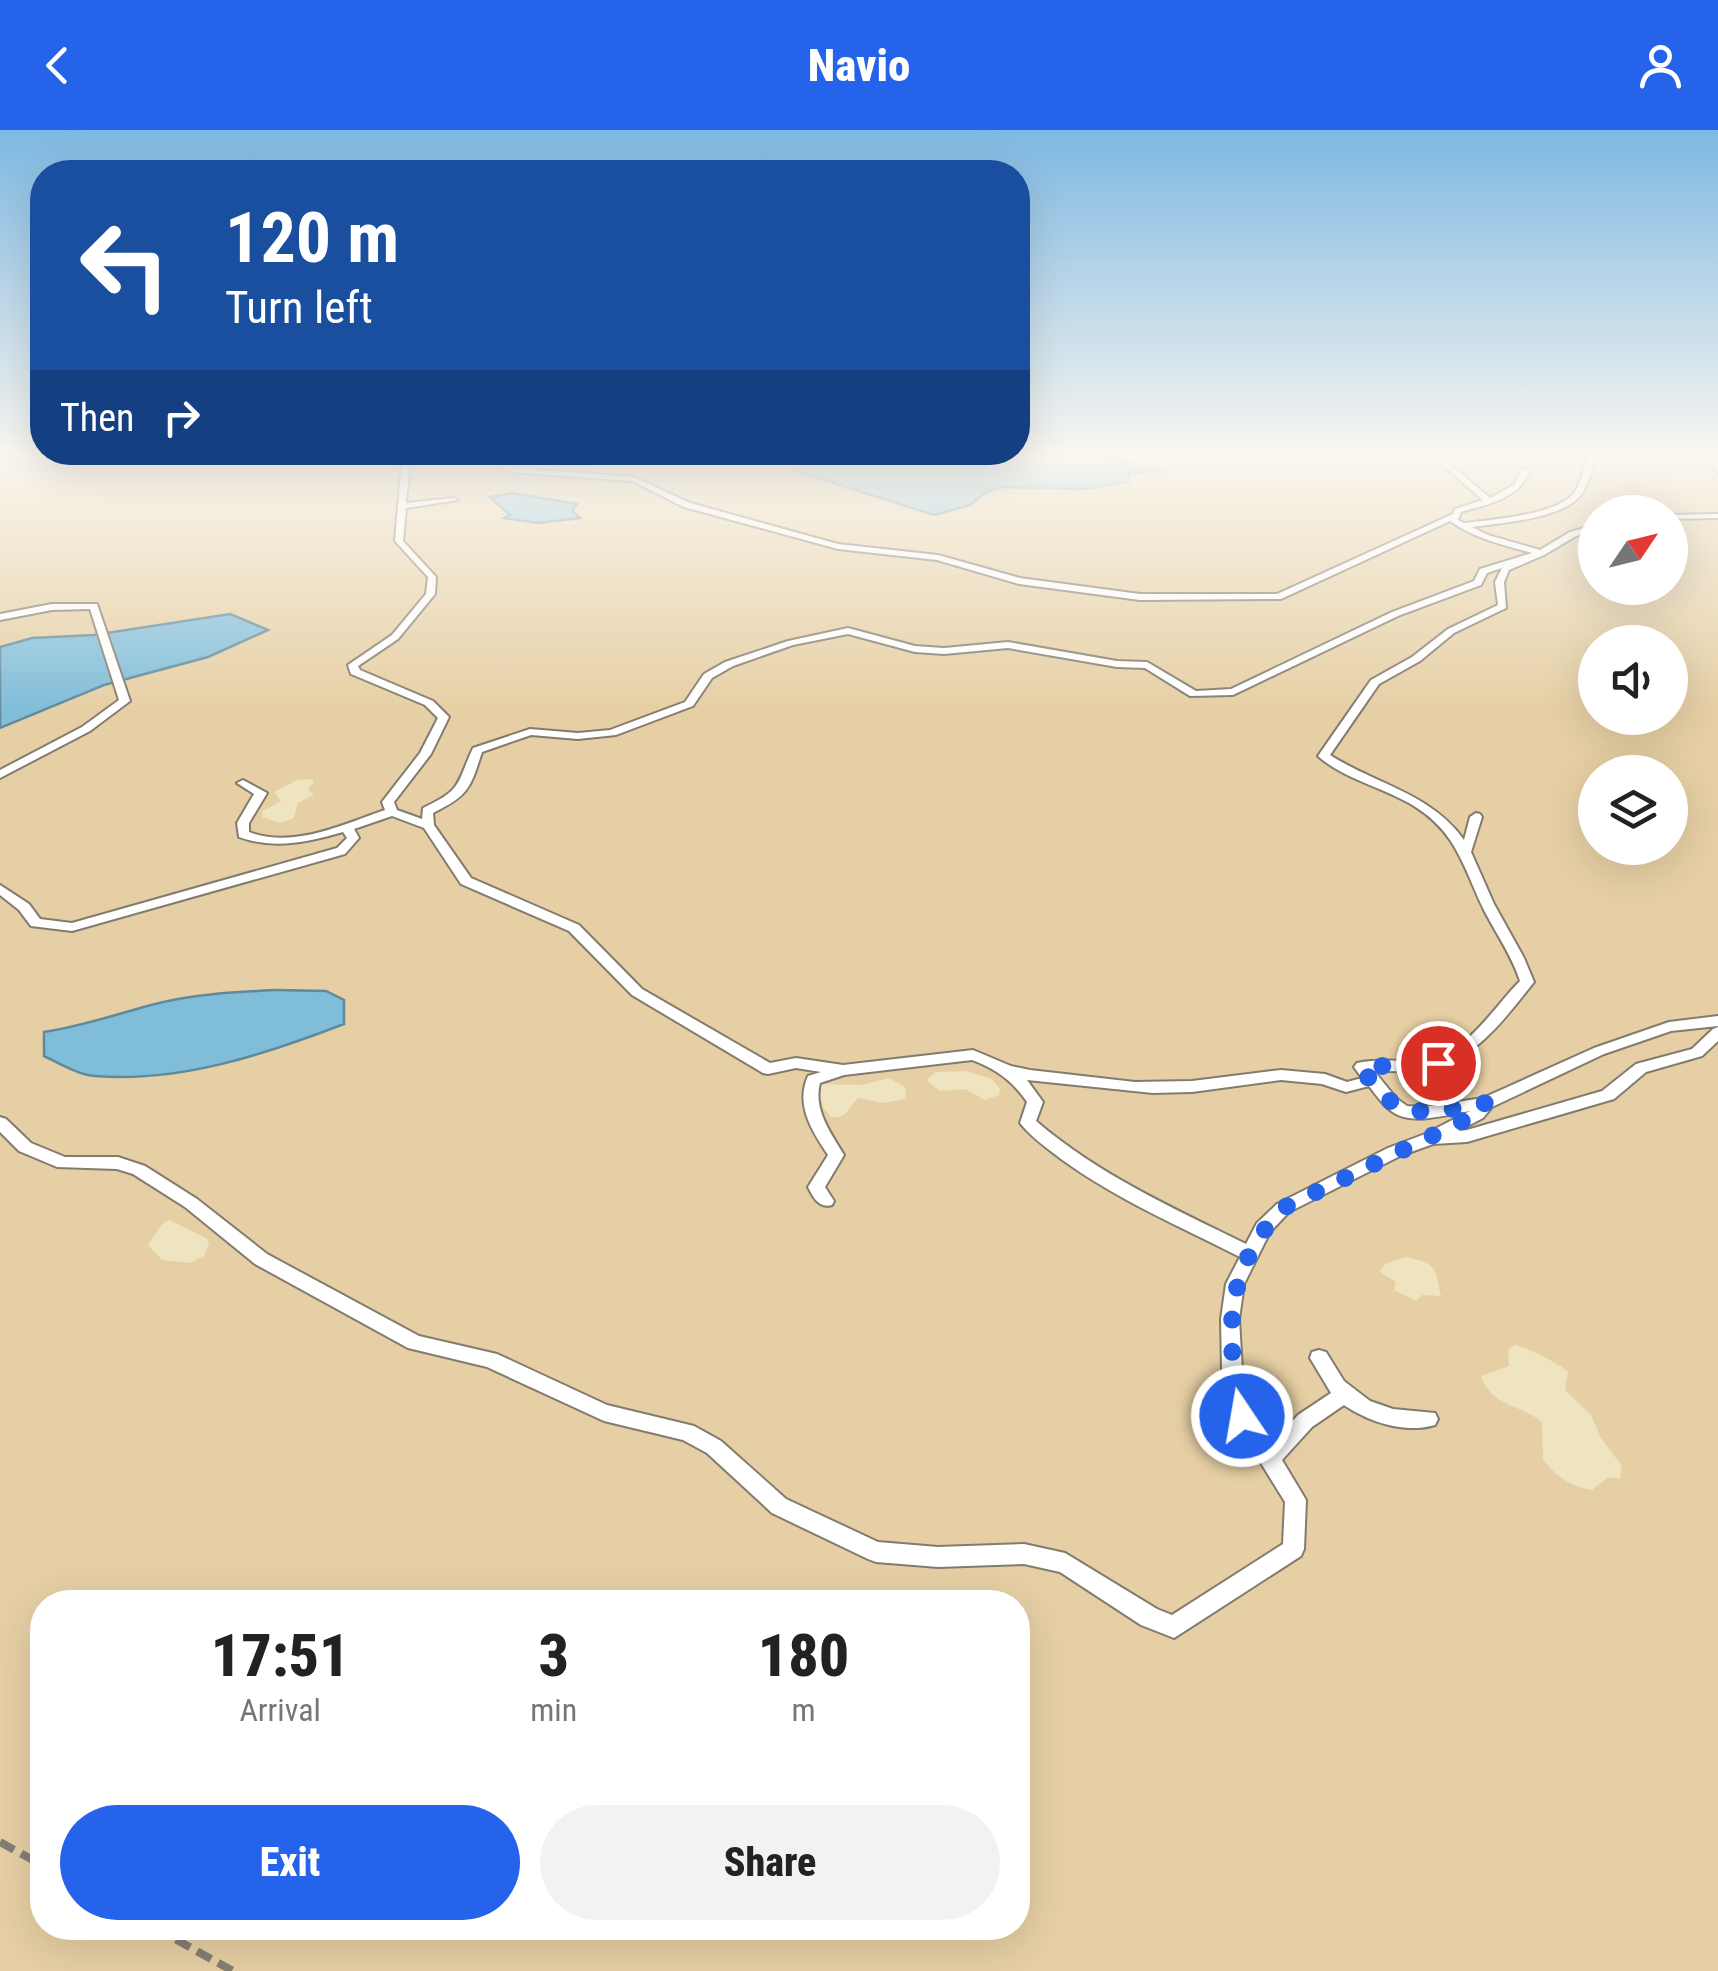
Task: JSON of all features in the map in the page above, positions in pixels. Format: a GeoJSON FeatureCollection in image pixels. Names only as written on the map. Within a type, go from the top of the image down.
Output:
{"type":"FeatureCollection","features":[{"type":"Feature","properties":{"kind":"lane"},"geometry":{"type":"LineString","coordinates":[[392,812],[388,802],[425,754],[444,717],[429,703],[355,672],[353,665],[395,637],[430,594],[432,577],[399,540]]}},
{"type":"Feature","properties":{"kind":"lane"},"geometry":{"type":"LineString","coordinates":[[816,540],[938,558],[1018,581],[1140,597],[1278,597],[1412,540]]}},
{"type":"Feature","properties":{"kind":"lane"},"geometry":{"type":"LineString","coordinates":[[1508,540],[1541,552]]}},
{"type":"Feature","properties":{"kind":"lane"},"geometry":{"type":"LineString","coordinates":[[844,1070],[796,1063],[768,1069],[684,1023],[637,992],[574,928],[466,881],[428,825],[427,810],[454,798],[465,785],[477,750],[530,732],[578,736],[612,733],[688,704],[708,676],[729,664],[820,635],[848,631],[915,649],[944,651],[985,644],[1008,645],[1116,664],[1147,665],[1194,694],[1215,695],[1233,692],[1395,614],[1478,583],[1484,571],[1567,540]]}},
{"type":"Feature","properties":{"kind":"lane"},"geometry":{"type":"LineString","coordinates":[[1510,562],[1499,578],[1503,606],[1451,631],[1416,659],[1375,682],[1324,756],[1359,779],[1426,808],[1467,850],[1497,922],[1514,947],[1526,982],[1484,1033],[1438,1063],[1362,1067],[1369,1080],[1403,1111],[1423,1112],[1486,1103],[1599,1051],[1669,1027],[1718,1021]]}},
{"type":"Feature","properties":{"kind":"lane"},"geometry":{"type":"LineString","coordinates":[[0,617],[52,607],[94,606],[125,701],[111,714],[0,775]]}},
{"type":"Feature","properties":{"kind":"lane"},"geometry":{"type":"LineString","coordinates":[[0,629],[56,614],[100,621]]}},
{"type":"Feature","properties":{"kind":"lane"},"geometry":{"type":"LineString","coordinates":[[242,783],[261,793],[243,823],[242,834],[252,840],[277,844],[392,812],[428,825]]}},
{"type":"Feature","properties":{"kind":"lane"},"geometry":{"type":"LineString","coordinates":[[1467,850],[1476,816]]}},
{"type":"Feature","properties":{"kind":"lane"},"geometry":{"type":"LineString","coordinates":[[0,889],[36,922],[72,927],[340,850],[352,838],[346,826]]}},
{"type":"Feature","properties":{"kind":"lane"},"geometry":{"type":"LineString","coordinates":[[1431,1138],[1467,1136],[1608,1095],[1640,1068],[1697,1053],[1718,1032]]}},
{"type":"Feature","properties":{"kind":"lane"},"geometry":{"type":"LineString","coordinates":[[826,1201],[816,1187],[836,1155],[820,1129],[809,1096],[813,1080],[844,1070],[973,1055],[1028,1075],[1167,1088],[1300,1072],[1346,1087],[1369,1080]]}},
{"type":"Feature","properties":{"kind":"lane"},"geometry":{"type":"LineString","coordinates":[[1010,1068],[1035,1102],[1028,1122],[1052,1145],[1090,1173],[1250,1254]]}},
{"type":"Feature","properties":{"kind":"lane"},"geometry":{"type":"LineString","coordinates":[[0,1123],[26,1146],[63,1163],[118,1163],[140,1170],[191,1202],[261,1260],[414,1342],[490,1360],[604,1413],[687,1432],[714,1447],[778,1506],[876,1552],[938,1557],[1024,1554],[1065,1563],[1149,1618],[1174,1627],[1293,1549],[1296,1500],[1242,1416],[1232,1370],[1230,1319],[1235,1284],[1263,1228],[1283,1208],[1394,1152],[1431,1138],[1477,1114],[1486,1103]]}},
{"type":"Feature","properties":{"kind":"lane"},"geometry":{"type":"LineString","coordinates":[[1320,1358],[1328,1380],[1360,1407],[1401,1421],[1428,1419]]}},
{"type":"Feature","properties":{"kind":"lane"},"geometry":{"type":"LineString","coordinates":[[1269,1460],[1305,1421],[1343,1395]]}},
{"type":"Feature","properties":{"kind":"path"},"geometry":{"type":"LineString","coordinates":[[0,1842],[30,1858]]}},
{"type":"Feature","properties":{"kind":"path"},"geometry":{"type":"LineString","coordinates":[[176,1940],[233,1971]]}},
{"type":"Feature","properties":{"kind":"shaded area"},"geometry":{"type":"Polygon","coordinates":[[[0,540],[1578,540],[1578,605],[1688,605],[1688,540],[1718,540],[1718,1971],[0,1971],[0,540]]]}},
{"type":"Feature","properties":{"kind":"sand"},"geometry":{"type":"Polygon","coordinates":[[[312,779],[308,789],[314,795],[298,803],[294,818],[280,823],[262,817],[263,811],[281,801],[274,792],[297,780],[312,779]]]}},
{"type":"Feature","properties":{"kind":"sand"},"geometry":{"type":"Polygon","coordinates":[[[966,1071],[992,1079],[1000,1089],[999,1095],[985,1100],[965,1089],[940,1091],[926,1080],[936,1072],[966,1071]]]}},
{"type":"Feature","properties":{"kind":"sand"},"geometry":{"type":"Polygon","coordinates":[[[889,1078],[906,1088],[905,1099],[882,1103],[859,1098],[837,1117],[831,1117],[824,1109],[818,1090],[823,1084],[861,1085],[889,1078]]]}},
{"type":"Feature","properties":{"kind":"sand"},"geometry":{"type":"Polygon","coordinates":[[[169,1220],[206,1238],[209,1244],[204,1256],[190,1263],[162,1260],[148,1245],[169,1220]]]}},
{"type":"Feature","properties":{"kind":"sand"},"geometry":{"type":"Polygon","coordinates":[[[1405,1257],[1433,1269],[1441,1296],[1422,1295],[1416,1301],[1394,1290],[1396,1282],[1380,1272],[1385,1264],[1405,1257]]]}},
{"type":"Feature","properties":{"kind":"sand"},"geometry":{"type":"Polygon","coordinates":[[[1515,1345],[1568,1372],[1565,1390],[1591,1415],[1601,1438],[1622,1466],[1620,1478],[1607,1478],[1592,1490],[1584,1489],[1565,1480],[1543,1460],[1542,1422],[1492,1394],[1481,1376],[1509,1366],[1508,1350],[1515,1345]]]}},
{"type":"Feature","properties":{"kind":"water"},"geometry":{"type":"Polygon","coordinates":[[[230,614],[268,630],[208,657],[104,685],[0,728],[0,647],[32,638],[94,635],[230,614]]]}},
{"type":"Feature","properties":{"kind":"water"},"geometry":{"type":"Polygon","coordinates":[[[276,990],[326,991],[344,1000],[344,1024],[222,1064],[159,1075],[89,1075],[44,1056],[44,1032],[182,998],[276,990]]]}},
{"type":"Feature","properties":{"kind":"route"},"geometry":{"type":"LineString","coordinates":[[1242,1416],[1232,1370],[1230,1319],[1235,1284],[1263,1228],[1283,1208],[1477,1114],[1486,1103],[1403,1111],[1369,1080],[1362,1067],[1438,1063]]}}]}
